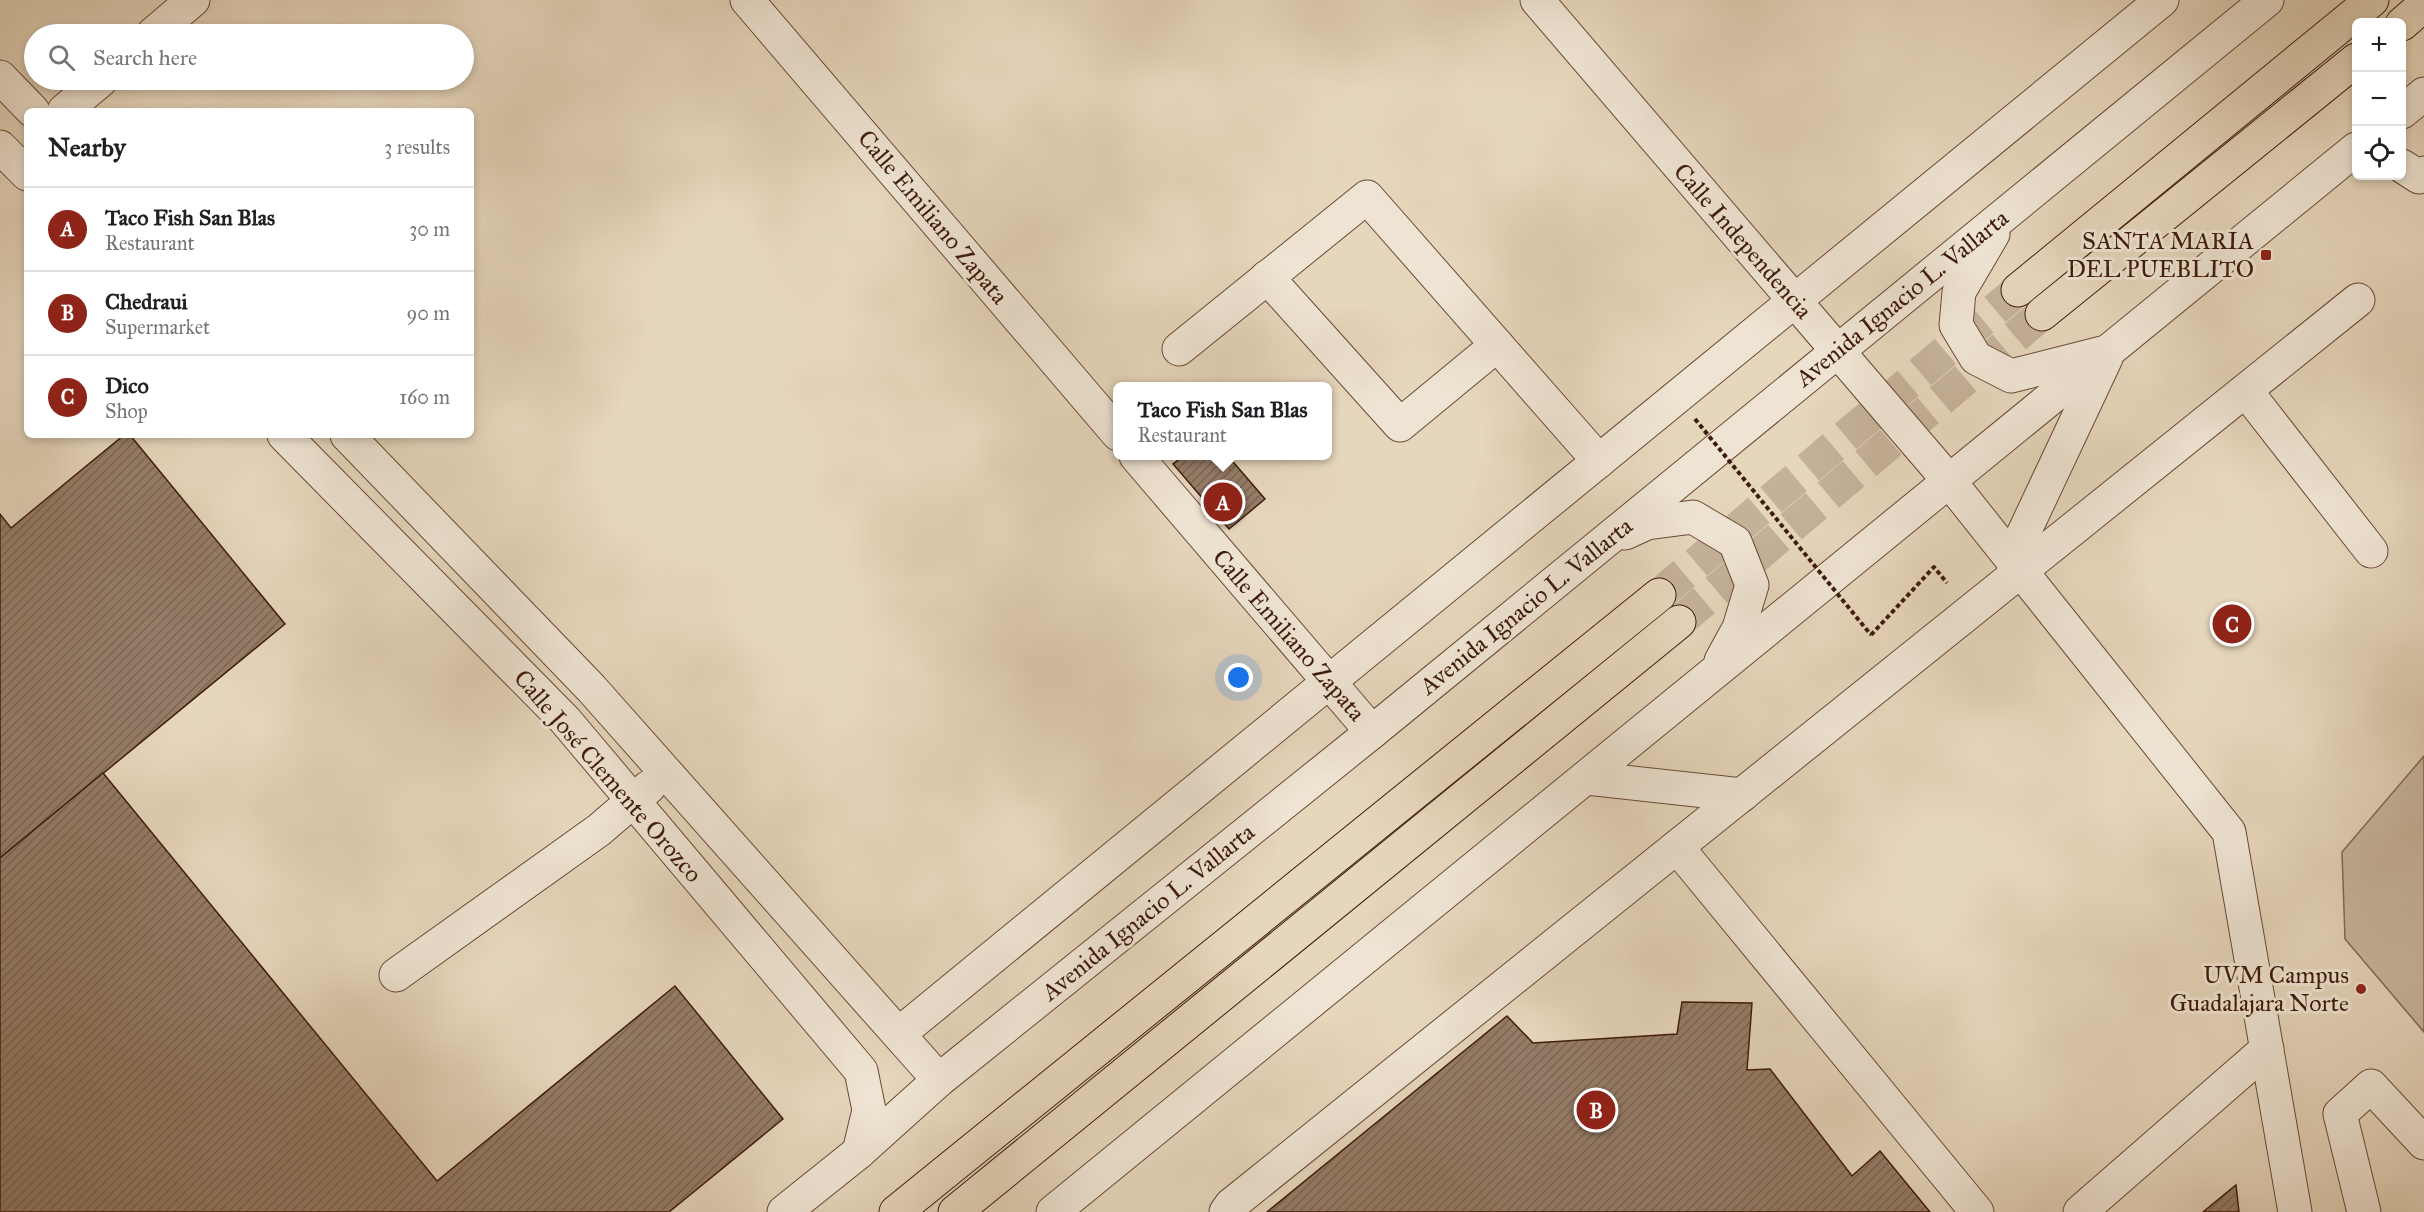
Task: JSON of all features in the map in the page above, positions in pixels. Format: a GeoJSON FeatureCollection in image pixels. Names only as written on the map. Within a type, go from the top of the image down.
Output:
{"type":"FeatureCollection","features":[{"type":"Feature","properties":{"kind":"highway"},"geometry":{"type":"LineString","coordinates":[[2018,290],[2372,0]]}},
{"type":"Feature","properties":{"kind":"highway"},"geometry":{"type":"LineString","coordinates":[[2406,21],[2424,5]]}},
{"type":"Feature","properties":{"kind":"highway"},"geometry":{"type":"LineString","coordinates":[[2042,314],[2352,63]]}},
{"type":"Feature","properties":{"kind":"highway"},"geometry":{"type":"LineString","coordinates":[[896,1212],[1659,595]]}},
{"type":"Feature","properties":{"kind":"highway"},"geometry":{"type":"LineString","coordinates":[[955,1212],[1679,622]]}},
{"type":"Feature","properties":{"kind":"street"},"geometry":{"type":"LineString","coordinates":[[165,24],[193,0]]}},
{"type":"Feature","properties":{"kind":"street","name":"Calle Emiliano Zapata"},"geometry":{"type":"LineString","coordinates":[[747,0],[1113,428]]}},
{"type":"Feature","properties":{"kind":"street","name":"Calle Independencia"},"geometry":{"type":"LineString","coordinates":[[1537,0],[1950,482],[2229,832],[2295,1212]]}},
{"type":"Feature","properties":{"kind":"street"},"geometry":{"type":"LineString","coordinates":[[900,1034],[2162,0]]}},
{"type":"Feature","properties":{"kind":"street","name":"Avenida Ignacio L. Vallarta"},"geometry":{"type":"LineString","coordinates":[[784,1212],[859,1152],[939,1080],[1372,732],[2267,0]]}},
{"type":"Feature","properties":{"kind":"street"},"geometry":{"type":"LineString","coordinates":[[0,77],[30,108]]}},
{"type":"Feature","properties":{"kind":"street"},"geometry":{"type":"LineString","coordinates":[[67,108],[88,90]]}},
{"type":"Feature","properties":{"kind":"street"},"geometry":{"type":"LineString","coordinates":[[2406,109],[2424,94]]}},
{"type":"Feature","properties":{"kind":"street"},"geometry":{"type":"LineString","coordinates":[[0,147],[24,171]]}},
{"type":"Feature","properties":{"kind":"street"},"geometry":{"type":"LineString","coordinates":[[1053,1212],[1087,1201],[1587,778],[2352,152]]}},
{"type":"Feature","properties":{"kind":"street"},"geometry":{"type":"LineString","coordinates":[[2406,169],[2419,177],[2424,173]]}},
{"type":"Feature","properties":{"kind":"street"},"geometry":{"type":"LineString","coordinates":[[1179,348],[1367,197],[1599,461]]}},
{"type":"Feature","properties":{"kind":"street"},"geometry":{"type":"LineString","coordinates":[[2005,214],[1959,292],[1956,325],[1976,358],[2011,376],[2109,351]]}},
{"type":"Feature","properties":{"kind":"street"},"geometry":{"type":"LineString","coordinates":[[1267,277],[1400,425],[1497,345]]}},
{"type":"Feature","properties":{"kind":"street"},"geometry":{"type":"LineString","coordinates":[[1226,1212],[1231,1205],[1970,612],[2017,564],[2246,391],[2358,300]]}},
{"type":"Feature","properties":{"kind":"street"},"geometry":{"type":"LineString","coordinates":[[2017,564],[2109,351]]}},
{"type":"Feature","properties":{"kind":"street"},"geometry":{"type":"LineString","coordinates":[[2246,391],[2371,551]]}},
{"type":"Feature","properties":{"kind":"street","name":"Calle José Clemente Orozco"},"geometry":{"type":"LineString","coordinates":[[287,438],[564,720],[861,1071],[869,1110],[859,1152]]}},
{"type":"Feature","properties":{"kind":"street","name":"Calle José Clemente Orozco"},"geometry":{"type":"LineString","coordinates":[[350,438],[591,688],[939,1080]]}},
{"type":"Feature","properties":{"kind":"street","name":"Calle Emiliano Zapata"},"geometry":{"type":"LineString","coordinates":[[1139,460],[1372,732]]}},
{"type":"Feature","properties":{"kind":"street"},"geometry":{"type":"LineString","coordinates":[[1605,542],[1647,523],[1693,517],[1735,542],[1752,585],[1739,628],[1714,673]]}},
{"type":"Feature","properties":{"kind":"street"},"geometry":{"type":"LineString","coordinates":[[396,975],[599,830],[667,773]]}},
{"type":"Feature","properties":{"kind":"street"},"geometry":{"type":"LineString","coordinates":[[1587,778],[1742,795]]}},
{"type":"Feature","properties":{"kind":"street"},"geometry":{"type":"LineString","coordinates":[[1677,847],[1977,1212]]}},
{"type":"Feature","properties":{"kind":"street"},"geometry":{"type":"LineString","coordinates":[[2080,1212],[2266,1049]]}},
{"type":"Feature","properties":{"kind":"street"},"geometry":{"type":"LineString","coordinates":[[2364,1212],[2340,1114],[2371,1086],[2424,1143]]}},
{"type":"Feature","properties":{"kind":"path"},"geometry":{"type":"LineString","coordinates":[[1695,418],[1871,636],[1934,567],[1970,612]]}},
{"type":"Feature","properties":{"kind":"shaded area"},"geometry":{"type":"Polygon","coordinates":[[[2424,756],[2424,1032],[2345,939],[2342,852],[2424,756]]]}},
{"type":"Feature","properties":{"kind":"building"},"geometry":{"type":"Polygon","coordinates":[[[120,438],[132,438],[285,624],[0,858],[0,514],[11,528],[120,438]]]}},
{"type":"Feature","properties":{"kind":"building"},"geometry":{"type":"Polygon","coordinates":[[[1178,460],[1231,460],[1265,499],[1229,529],[1173,464],[1178,460]]]}},
{"type":"Feature","properties":{"kind":"building"},"geometry":{"type":"Polygon","coordinates":[[[103,773],[437,1181],[675,986],[783,1119],[669,1212],[0,1212],[0,858],[103,773]]]}},
{"type":"Feature","properties":{"kind":"building"},"geometry":{"type":"Polygon","coordinates":[[[1682,1002],[1752,1003],[1747,1070],[1770,1069],[1852,1176],[1880,1151],[1930,1212],[1267,1212],[1507,1016],[1533,1043],[1677,1034],[1682,1002]]]}},
{"type":"Feature","properties":{"kind":"building"},"geometry":{"type":"Polygon","coordinates":[[[2236,1185],[2239,1212],[2203,1212],[2236,1185]]]}},
{"type":"Feature","properties":{"kind":"tunnel"},"geometry":{"type":"LineString","coordinates":[[1659,595],[2018,290]]}},
{"type":"Feature","properties":{"kind":"tunnel"},"geometry":{"type":"LineString","coordinates":[[1679,622],[2042,314]]}},
{"type":"Feature","properties":{"kind":"place","name":"SANTA MARIA DEL PUEBLITO"},"geometry":{"type":"Point","coordinates":[2266,255]}},
{"type":"Feature","properties":{"kind":"place","name":"Taco Fish San Blas"},"geometry":{"type":"Point","coordinates":[1223,502]}},
{"type":"Feature","properties":{"kind":"place","name":"Dico"},"geometry":{"type":"Point","coordinates":[2232,624]}},
{"type":"Feature","properties":{"kind":"place","name":"UVM Campus Guadalajara Norte"},"geometry":{"type":"Point","coordinates":[2361,989]}},
{"type":"Feature","properties":{"kind":"place","name":"Chedraui"},"geometry":{"type":"Point","coordinates":[1596,1110]}}]}
